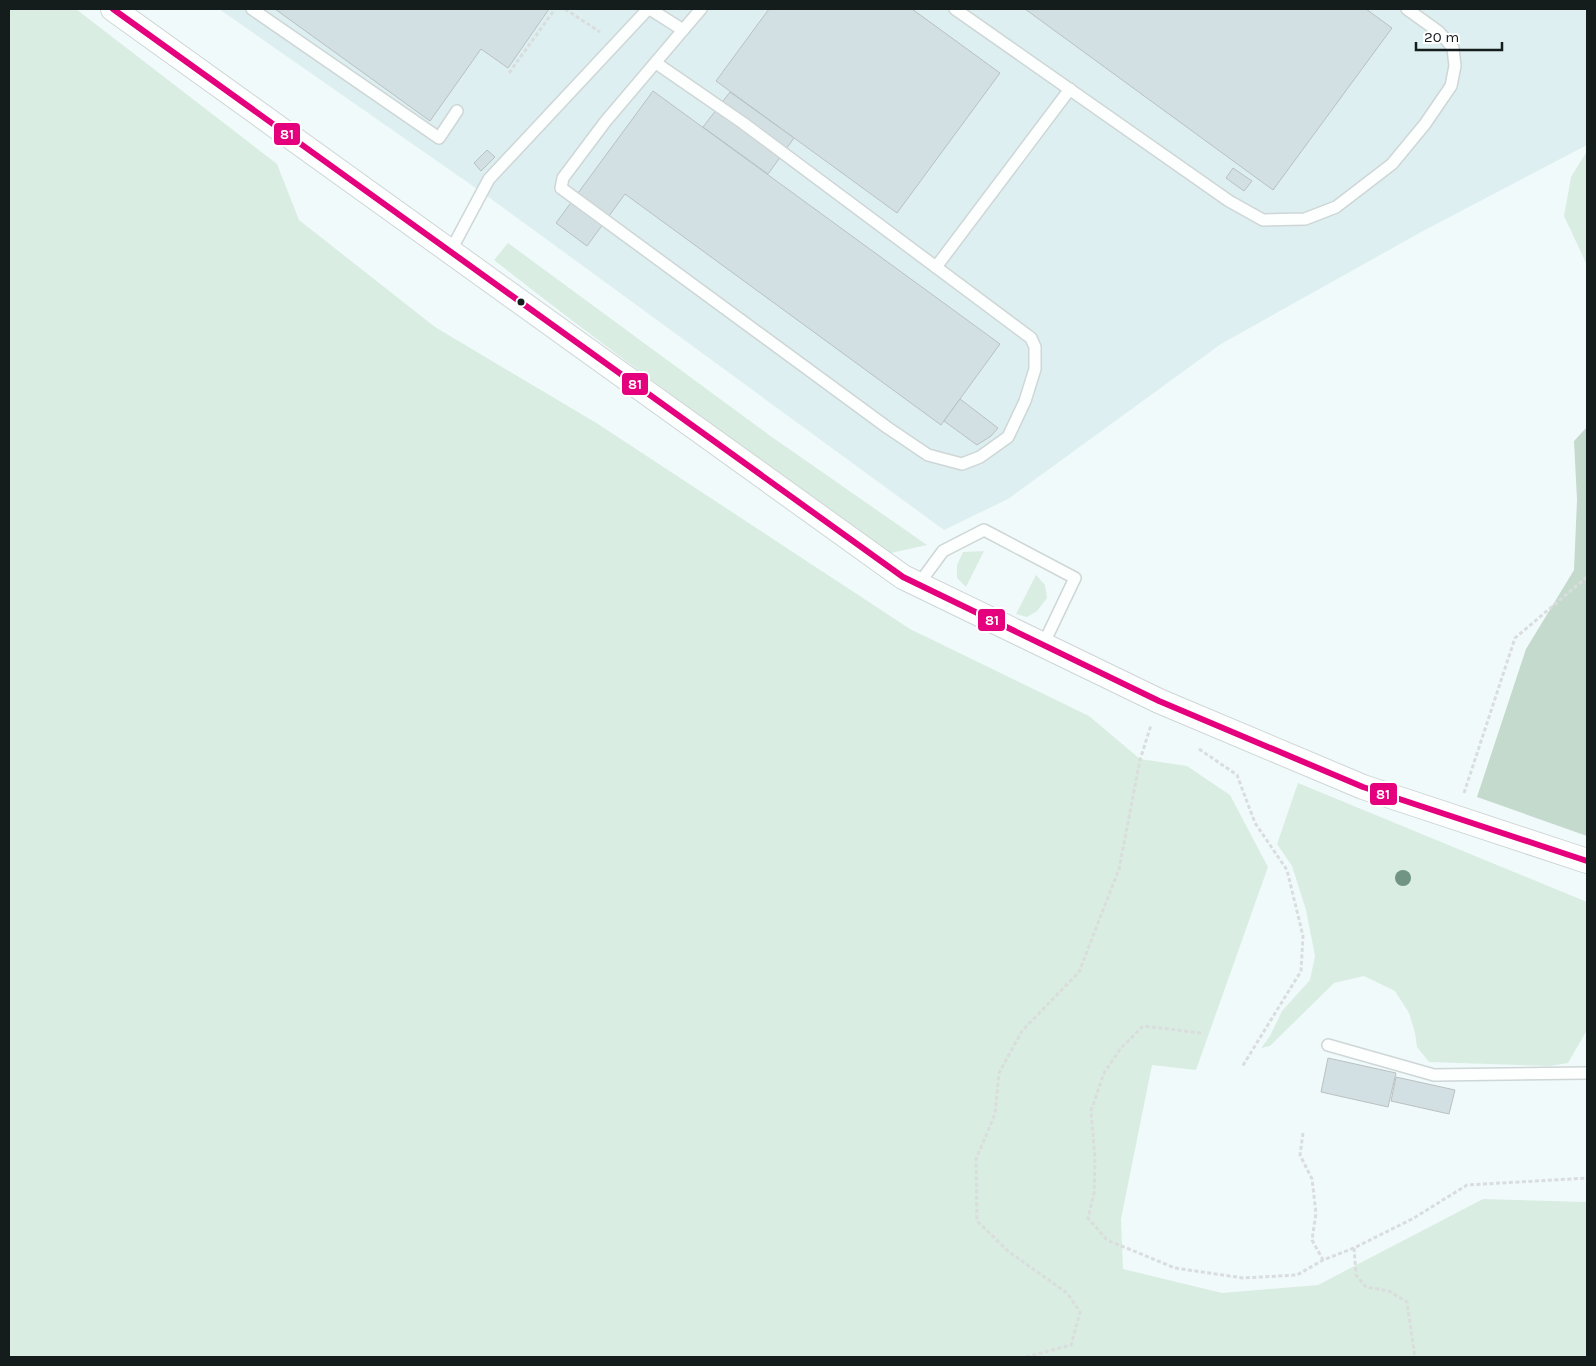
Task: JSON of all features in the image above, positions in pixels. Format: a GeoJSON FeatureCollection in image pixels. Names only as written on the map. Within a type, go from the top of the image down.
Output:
{"type":"FeatureCollection","features":[{"type":"Feature","properties":{"kind":"street"},"geometry":{"type":"LineString","coordinates":[[113,9],[903,577],[1159,700],[1363,787],[1587,861]]}},
{"type":"Feature","properties":{"kind":"lane"},"geometry":{"type":"LineString","coordinates":[[252,9],[439,138],[458,112]]}},
{"type":"Feature","properties":{"kind":"lane"},"geometry":{"type":"LineString","coordinates":[[450,252],[490,179],[649,9],[682,30]]}},
{"type":"Feature","properties":{"kind":"lane"},"geometry":{"type":"LineString","coordinates":[[656,63],[742,123],[1031,338],[1035,346],[1034,368],[1025,401],[1008,437],[980,457],[962,464],[928,455],[888,428],[561,188],[563,178],[605,122],[701,9]]}},
{"type":"Feature","properties":{"kind":"lane"},"geometry":{"type":"LineString","coordinates":[[955,9],[1237,206],[1263,220],[1305,219],[1336,207],[1392,164],[1425,124],[1451,86],[1454,66],[1453,48],[1439,32],[1407,9]]}},
{"type":"Feature","properties":{"kind":"lane"},"geometry":{"type":"LineString","coordinates":[[936,267],[1070,89]]}},
{"type":"Feature","properties":{"kind":"lane"},"geometry":{"type":"LineString","coordinates":[[918,585],[943,552],[984,530],[1075,578],[1043,645]]}},
{"type":"Feature","properties":{"kind":"lane"},"geometry":{"type":"LineString","coordinates":[[1328,1045],[1434,1075],[1587,1073]]}},
{"type":"Feature","properties":{"kind":"path"},"geometry":{"type":"LineString","coordinates":[[509,73],[555,9]]}},
{"type":"Feature","properties":{"kind":"path"},"geometry":{"type":"LineString","coordinates":[[565,9],[601,33]]}},
{"type":"Feature","properties":{"kind":"path"},"geometry":{"type":"LineString","coordinates":[[1456,817],[1516,638],[1587,576]]}},
{"type":"Feature","properties":{"kind":"path"},"geometry":{"type":"LineString","coordinates":[[1026,1357],[1071,1345],[1080,1312],[1067,1293],[1008,1252],[977,1221],[976,1159],[995,1114],[999,1073],[1022,1031],[1079,972],[1119,869],[1140,760],[1159,700]]}},
{"type":"Feature","properties":{"kind":"path"},"geometry":{"type":"LineString","coordinates":[[1199,749],[1237,775],[1255,824],[1287,870],[1303,936],[1302,971],[1242,1067]]}},
{"type":"Feature","properties":{"kind":"path"},"geometry":{"type":"LineString","coordinates":[[1201,1033],[1142,1026],[1121,1048],[1104,1073],[1091,1111],[1095,1159],[1094,1193],[1088,1218],[1107,1240],[1175,1268],[1243,1278],[1297,1274],[1414,1218],[1467,1185],[1587,1178]]}},
{"type":"Feature","properties":{"kind":"path"},"geometry":{"type":"LineString","coordinates":[[1303,1133],[1300,1155],[1312,1180],[1316,1213],[1312,1240],[1323,1260]]}},
{"type":"Feature","properties":{"kind":"path"},"geometry":{"type":"LineString","coordinates":[[1354,1248],[1356,1275],[1366,1287],[1389,1290],[1407,1302],[1415,1357]]}},
{"type":"Feature","properties":{"kind":"shaded area"},"geometry":{"type":"Polygon","coordinates":[[[219,9],[1587,9],[1587,145],[1423,231],[1221,344],[1008,499],[944,530],[490,198],[219,9]]]}},
{"type":"Feature","properties":{"kind":"green space"},"geometry":{"type":"Polygon","coordinates":[[[9,9],[76,9],[277,164],[299,220],[435,327],[598,424],[910,629],[1089,716],[1140,759],[1187,766],[1230,795],[1268,867],[1196,1070],[1152,1065],[1121,1219],[1123,1269],[1222,1293],[1318,1285],[1483,1199],[1587,1202],[1587,1357],[9,1357],[9,9]]]}},
{"type":"Feature","properties":{"kind":"green space"},"geometry":{"type":"Polygon","coordinates":[[[1587,151],[1587,265],[1564,216],[1571,177],[1587,151]]]}},
{"type":"Feature","properties":{"kind":"green space"},"geometry":{"type":"Polygon","coordinates":[[[508,243],[769,435],[927,545],[891,553],[741,445],[641,372],[494,260],[508,243]]]}},
{"type":"Feature","properties":{"kind":"green space"},"geometry":{"type":"Polygon","coordinates":[[[1587,427],[1587,836],[1477,797],[1526,649],[1574,570],[1577,500],[1574,441],[1587,427]]]}},
{"type":"Feature","properties":{"kind":"green space"},"geometry":{"type":"Polygon","coordinates":[[[984,551],[966,587],[957,578],[957,565],[963,552],[984,551]]]}},
{"type":"Feature","properties":{"kind":"green space"},"geometry":{"type":"Polygon","coordinates":[[[1036,575],[1045,585],[1047,598],[1037,611],[1027,617],[1016,614],[1036,575]]]}},
{"type":"Feature","properties":{"kind":"green space"},"geometry":{"type":"Polygon","coordinates":[[[1298,783],[1587,902],[1587,1030],[1568,1063],[1550,1066],[1429,1062],[1417,1047],[1409,1013],[1395,991],[1364,976],[1334,983],[1270,1046],[1261,1048],[1270,1036],[1282,1011],[1310,980],[1315,956],[1306,910],[1292,866],[1277,844],[1298,783]]]}},
{"type":"Feature","properties":{"kind":"building"},"geometry":{"type":"Polygon","coordinates":[[[275,9],[549,9],[508,68],[481,49],[430,121],[275,9]]]}},
{"type":"Feature","properties":{"kind":"building"},"geometry":{"type":"Polygon","coordinates":[[[769,9],[912,9],[1000,73],[897,213],[716,81],[769,9]]]}},
{"type":"Feature","properties":{"kind":"building"},"geometry":{"type":"Polygon","coordinates":[[[1025,9],[1366,9],[1392,28],[1273,190],[1025,9]]]}},
{"type":"Feature","properties":{"kind":"building"},"geometry":{"type":"Polygon","coordinates":[[[653,91],[1000,344],[941,425],[625,194],[587,246],[556,223],[653,91]]]}},
{"type":"Feature","properties":{"kind":"building"},"geometry":{"type":"Polygon","coordinates":[[[730,92],[794,138],[768,174],[703,127],[730,92]]]}},
{"type":"Feature","properties":{"kind":"building"},"geometry":{"type":"Polygon","coordinates":[[[487,150],[495,157],[481,171],[474,163],[487,150]]]}},
{"type":"Feature","properties":{"kind":"building"},"geometry":{"type":"Polygon","coordinates":[[[1233,168],[1252,181],[1244,191],[1226,178],[1233,168]]]}},
{"type":"Feature","properties":{"kind":"building"},"geometry":{"type":"Polygon","coordinates":[[[960,399],[998,428],[991,436],[977,445],[944,421],[960,399]]]}},
{"type":"Feature","properties":{"kind":"building"},"geometry":{"type":"Polygon","coordinates":[[[1328,1058],[1396,1073],[1388,1107],[1321,1092],[1328,1058]]]}},
{"type":"Feature","properties":{"kind":"building"},"geometry":{"type":"Polygon","coordinates":[[[1396,1077],[1455,1090],[1449,1114],[1391,1101],[1396,1077]]]}},
{"type":"Feature","properties":{"kind":"transit line","name":"81"},"geometry":{"type":"LineString","coordinates":[[113,9],[903,577],[1159,701],[1363,787],[1587,861]]}}]}
